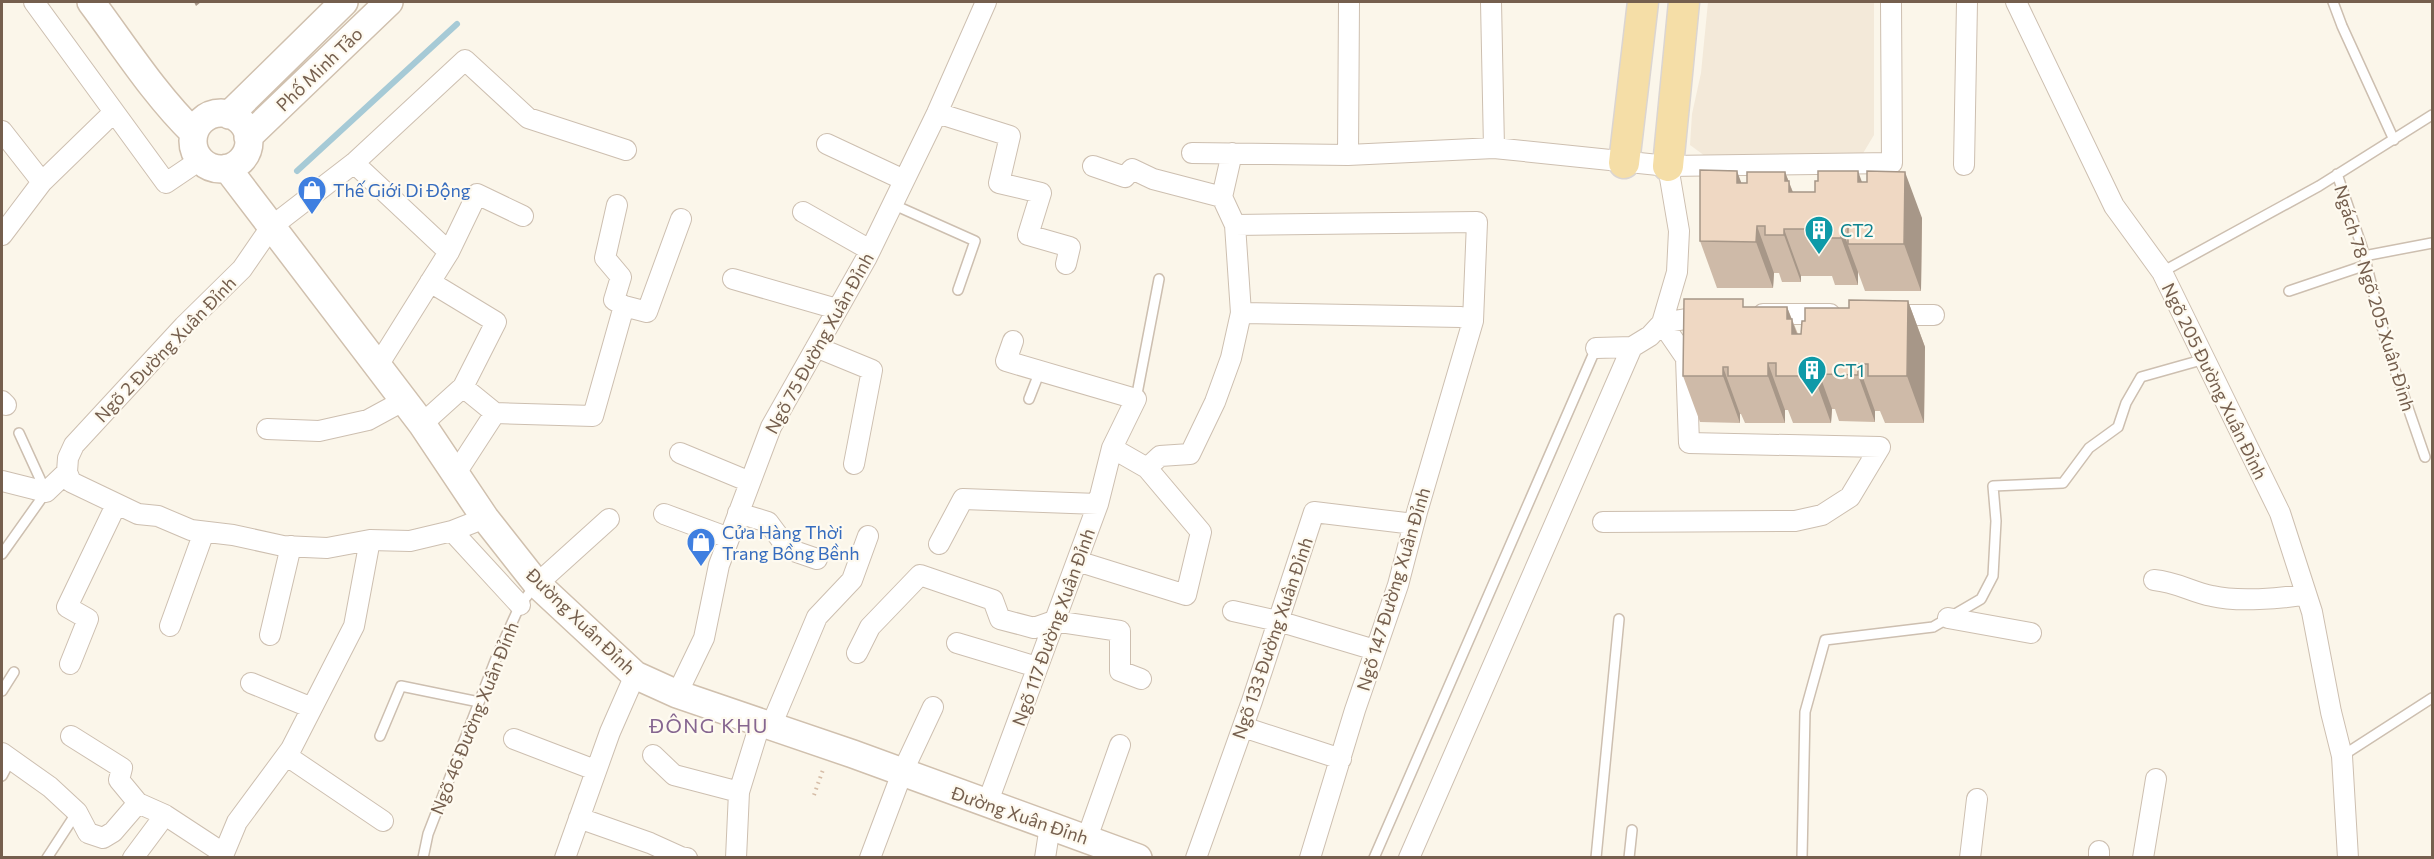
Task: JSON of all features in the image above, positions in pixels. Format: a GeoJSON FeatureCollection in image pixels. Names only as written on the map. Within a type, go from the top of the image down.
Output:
{"type":"FeatureCollection","features":[{"type":"Feature","properties":{"kind":"main road"},"geometry":{"type":"LineString","coordinates":[[1624,163],[1643,2]]}},
{"type":"Feature","properties":{"kind":"main road"},"geometry":{"type":"LineString","coordinates":[[1668,166],[1684,2]]}},
{"type":"Feature","properties":{"kind":"street"},"geometry":{"type":"LineString","coordinates":[[34,2],[166,183],[200,160]]}},
{"type":"Feature","properties":{"kind":"street"},"geometry":{"type":"LineString","coordinates":[[91,2],[155,89],[194,133]]}},
{"type":"Feature","properties":{"kind":"street","name":"Phố Minh Tảo"},"geometry":{"type":"LineString","coordinates":[[229,115],[344,2]]}},
{"type":"Feature","properties":{"kind":"street","name":"Phố Minh Tảo"},"geometry":{"type":"LineString","coordinates":[[248,137],[389,2]]}},
{"type":"Feature","properties":{"kind":"street","name":"Ngõ 75 Đường Xuân Đỉnh"},"geometry":{"type":"LineString","coordinates":[[677,694],[704,638],[718,565],[771,427],[870,250],[937,113],[986,2]]}},
{"type":"Feature","properties":{"kind":"street"},"geometry":{"type":"LineString","coordinates":[[1348,155],[1349,2]]}},
{"type":"Feature","properties":{"kind":"street"},"geometry":{"type":"LineString","coordinates":[[1491,2],[1494,148]]}},
{"type":"Feature","properties":{"kind":"street"},"geometry":{"type":"LineString","coordinates":[[1192,153],[1348,155],[1494,148],[1668,166],[1892,163],[1891,2]]}},
{"type":"Feature","properties":{"kind":"street"},"geometry":{"type":"LineString","coordinates":[[1964,165],[1967,2]]}},
{"type":"Feature","properties":{"kind":"street"},"geometry":{"type":"LineString","coordinates":[[2016,2],[2114,206],[2162,272]]}},
{"type":"Feature","properties":{"kind":"street","name":"Ngõ 2 Đường Xuân Đỉnh"},"geometry":{"type":"LineString","coordinates":[[67,472],[68,458],[74,445],[184,326],[242,269],[271,227],[354,163],[465,60],[528,118],[626,150]]}},
{"type":"Feature","properties":{"kind":"street"},"geometry":{"type":"LineString","coordinates":[[2,235],[42,182],[113,113]]}},
{"type":"Feature","properties":{"kind":"street"},"geometry":{"type":"LineString","coordinates":[[219,113],[229,115],[244,126],[248,137],[247,151],[242,159],[227,168],[210,167],[200,160],[193,147],[194,133],[202,121],[210,116],[219,113]]}},
{"type":"Feature","properties":{"kind":"street"},"geometry":{"type":"LineString","coordinates":[[937,113],[1010,136],[999,183],[1041,193],[1028,235],[1070,247],[1066,264]]}},
{"type":"Feature","properties":{"kind":"street"},"geometry":{"type":"LineString","coordinates":[[2,131],[42,182]]}},
{"type":"Feature","properties":{"kind":"street"},"geometry":{"type":"LineString","coordinates":[[827,144],[904,180]]}},
{"type":"Feature","properties":{"kind":"street"},"geometry":{"type":"LineString","coordinates":[[1147,468],[1160,456],[1190,454],[1215,402],[1231,358],[1241,313],[1236,225],[1222,197],[1232,153]]}},
{"type":"Feature","properties":{"kind":"street"},"geometry":{"type":"LineString","coordinates":[[354,163],[449,252]]}},
{"type":"Feature","properties":{"kind":"street"},"geometry":{"type":"LineString","coordinates":[[1094,166],[1125,177],[1132,169],[1153,180],[1222,197]]}},
{"type":"Feature","properties":{"kind":"street"},"geometry":{"type":"LineString","coordinates":[[1596,348],[1632,347],[1650,336],[1662,323],[1677,272],[1679,231],[1668,166]]}},
{"type":"Feature","properties":{"kind":"street","name":"Đường Xuân Đỉnh"},"geometry":{"type":"LineString","coordinates":[[227,168],[422,424],[485,518],[537,584],[635,675],[677,694],[1088,838],[1138,858]]}},
{"type":"Feature","properties":{"kind":"street"},"geometry":{"type":"LineString","coordinates":[[377,367],[449,252],[477,194],[523,216]]}},
{"type":"Feature","properties":{"kind":"street"},"geometry":{"type":"LineString","coordinates":[[617,205],[605,258],[621,277],[614,300],[624,306],[647,312],[681,219]]}},
{"type":"Feature","properties":{"kind":"street"},"geometry":{"type":"LineString","coordinates":[[803,212],[870,250]]}},
{"type":"Feature","properties":{"kind":"street","name":"Ngõ 147 Đường Xuân Đỉnh"},"geometry":{"type":"LineString","coordinates":[[1236,225],[1477,222],[1473,321],[1398,585],[1310,858]]}},
{"type":"Feature","properties":{"kind":"street","name":"Ngõ 205 Đường Xuân Đỉnh"},"geometry":{"type":"LineString","coordinates":[[2162,272],[2280,513],[2312,612],[2342,756],[2348,858]]}},
{"type":"Feature","properties":{"kind":"street"},"geometry":{"type":"LineString","coordinates":[[733,279],[837,309]]}},
{"type":"Feature","properties":{"kind":"street"},"geometry":{"type":"LineString","coordinates":[[422,424],[463,387],[496,322],[430,282]]}},
{"type":"Feature","properties":{"kind":"street"},"geometry":{"type":"LineString","coordinates":[[463,387],[495,413],[593,416],[624,306]]}},
{"type":"Feature","properties":{"kind":"street"},"geometry":{"type":"LineString","coordinates":[[1241,313],[1461,317],[1473,321]]}},
{"type":"Feature","properties":{"kind":"street"},"geometry":{"type":"LineString","coordinates":[[1662,323],[1737,314],[1934,315]]}},
{"type":"Feature","properties":{"kind":"street"},"geometry":{"type":"LineString","coordinates":[[1603,522],[1795,521],[1822,515],[1850,498],[1880,447],[1689,442],[1686,358],[1662,323]]}},
{"type":"Feature","properties":{"kind":"street"},"geometry":{"type":"LineString","coordinates":[[1013,341],[1006,361],[1136,399]]}},
{"type":"Feature","properties":{"kind":"street"},"geometry":{"type":"LineString","coordinates":[[816,347],[872,370],[854,464]]}},
{"type":"Feature","properties":{"kind":"street"},"geometry":{"type":"LineString","coordinates":[[1409,858],[1632,347]]}},
{"type":"Feature","properties":{"kind":"street","name":"Ngõ 117 Đường Xuân Đỉnh"},"geometry":{"type":"LineString","coordinates":[[987,804],[1098,504],[1112,448],[1136,399]]}},
{"type":"Feature","properties":{"kind":"street"},"geometry":{"type":"LineString","coordinates":[[267,429],[319,431],[368,420],[403,401]]}},
{"type":"Feature","properties":{"kind":"street"},"geometry":{"type":"LineString","coordinates":[[456,473],[495,413]]}},
{"type":"Feature","properties":{"kind":"street"},"geometry":{"type":"LineString","coordinates":[[1077,561],[1186,595],[1201,532],[1147,468],[1112,448]]}},
{"type":"Feature","properties":{"kind":"street"},"geometry":{"type":"LineString","coordinates":[[680,453],[750,482]]}},
{"type":"Feature","properties":{"kind":"street"},"geometry":{"type":"LineString","coordinates":[[2,481],[46,492],[67,472],[71,482],[138,514],[158,516],[191,530],[291,546],[327,548],[370,540],[410,541],[452,531],[485,518]]}},
{"type":"Feature","properties":{"kind":"street"},"geometry":{"type":"LineString","coordinates":[[939,544],[963,499],[1098,504]]}},
{"type":"Feature","properties":{"kind":"street"},"geometry":{"type":"LineString","coordinates":[[70,664],[88,619],[67,607],[116,504]]}},
{"type":"Feature","properties":{"kind":"street"},"geometry":{"type":"LineString","coordinates":[[738,513],[768,522],[788,549],[817,560]]}},
{"type":"Feature","properties":{"kind":"street","name":"Ngõ 133 Đường Xuân Đỉnh"},"geometry":{"type":"LineString","coordinates":[[1196,858],[1243,727],[1314,513],[1414,524]]}},
{"type":"Feature","properties":{"kind":"street"},"geometry":{"type":"LineString","coordinates":[[664,514],[729,538]]}},
{"type":"Feature","properties":{"kind":"street"},"geometry":{"type":"LineString","coordinates":[[537,584],[609,519]]}},
{"type":"Feature","properties":{"kind":"street"},"geometry":{"type":"LineString","coordinates":[[452,531],[520,605]]}},
{"type":"Feature","properties":{"kind":"street"},"geometry":{"type":"LineString","coordinates":[[170,626],[204,532]]}},
{"type":"Feature","properties":{"kind":"street"},"geometry":{"type":"LineString","coordinates":[[736,858],[739,792],[765,725],[818,617],[852,580],[868,536]]}},
{"type":"Feature","properties":{"kind":"street"},"geometry":{"type":"LineString","coordinates":[[71,736],[122,768],[119,780],[138,803],[165,814],[222,855],[237,822],[287,756],[354,626],[370,540]]}},
{"type":"Feature","properties":{"kind":"street"},"geometry":{"type":"LineString","coordinates":[[270,635],[291,546]]}},
{"type":"Feature","properties":{"kind":"street"},"geometry":{"type":"LineString","coordinates":[[857,653],[870,627],[920,575],[993,600],[1000,620],[1034,628],[1054,621],[1120,631],[1120,670],[1141,680]]}},
{"type":"Feature","properties":{"kind":"street"},"geometry":{"type":"LineString","coordinates":[[2154,580],[2172,581],[2213,596],[2282,599],[2306,594]]}},
{"type":"Feature","properties":{"kind":"street"},"geometry":{"type":"LineString","coordinates":[[1233,611],[1278,621],[1376,650]]}},
{"type":"Feature","properties":{"kind":"street"},"geometry":{"type":"LineString","coordinates":[[1948,618],[2031,633]]}},
{"type":"Feature","properties":{"kind":"street"},"geometry":{"type":"LineString","coordinates":[[957,643],[1037,667]]}},
{"type":"Feature","properties":{"kind":"street"},"geometry":{"type":"LineString","coordinates":[[565,858],[595,770],[635,675]]}},
{"type":"Feature","properties":{"kind":"street"},"geometry":{"type":"LineString","coordinates":[[251,683],[312,708]]}},
{"type":"Feature","properties":{"kind":"street"},"geometry":{"type":"LineString","coordinates":[[870,858],[902,773],[933,707]]}},
{"type":"Feature","properties":{"kind":"street"},"geometry":{"type":"LineString","coordinates":[[1243,727],[1341,759]]}},
{"type":"Feature","properties":{"kind":"street"},"geometry":{"type":"LineString","coordinates":[[514,740],[595,770]]}},
{"type":"Feature","properties":{"kind":"street"},"geometry":{"type":"LineString","coordinates":[[1088,838],[1120,745]]}},
{"type":"Feature","properties":{"kind":"street"},"geometry":{"type":"LineString","coordinates":[[653,754],[674,775],[739,792]]}},
{"type":"Feature","properties":{"kind":"street"},"geometry":{"type":"LineString","coordinates":[[287,756],[383,821]]}},
{"type":"Feature","properties":{"kind":"street"},"geometry":{"type":"LineString","coordinates":[[4,763],[50,787],[77,812],[88,833],[103,837],[114,832],[138,803]]}},
{"type":"Feature","properties":{"kind":"street"},"geometry":{"type":"LineString","coordinates":[[2143,858],[2156,779]]}},
{"type":"Feature","properties":{"kind":"street"},"geometry":{"type":"LineString","coordinates":[[1970,858],[1977,799]]}},
{"type":"Feature","properties":{"kind":"street"},"geometry":{"type":"LineString","coordinates":[[133,858],[165,814]]}},
{"type":"Feature","properties":{"kind":"street"},"geometry":{"type":"LineString","coordinates":[[579,818],[687,858]]}},
{"type":"Feature","properties":{"kind":"street"},"geometry":{"type":"LineString","coordinates":[[1045,858],[1050,826]]}},
{"type":"Feature","properties":{"kind":"lane"},"geometry":{"type":"LineString","coordinates":[[2333,2],[2394,140]]}},
{"type":"Feature","properties":{"kind":"lane","name":"Ngõ 205 Đường Xuân Đỉnh"},"geometry":{"type":"LineString","coordinates":[[2162,272],[2337,174],[2433,115]]}},
{"type":"Feature","properties":{"kind":"lane","name":"Ngách 78 Ngõ 205 Xuân Đỉnh"},"geometry":{"type":"LineString","coordinates":[[2337,174],[2365,261],[2388,350],[2425,457]]}},
{"type":"Feature","properties":{"kind":"lane"},"geometry":{"type":"LineString","coordinates":[[892,204],[975,241],[958,290]]}},
{"type":"Feature","properties":{"kind":"lane"},"geometry":{"type":"LineString","coordinates":[[2289,291],[2365,261],[2433,243]]}},
{"type":"Feature","properties":{"kind":"lane"},"geometry":{"type":"LineString","coordinates":[[1136,399],[1159,279]]}},
{"type":"Feature","properties":{"kind":"lane"},"geometry":{"type":"LineString","coordinates":[[1374,858],[1596,348]]}},
{"type":"Feature","properties":{"kind":"lane"},"geometry":{"type":"LineString","coordinates":[[1802,858],[1805,712],[1825,640],[1933,627],[1980,599],[1993,576],[1996,521],[1993,486],[2063,483],[2089,448],[2118,427],[2126,403],[2140,377],[2205,359]]}},
{"type":"Feature","properties":{"kind":"lane"},"geometry":{"type":"LineString","coordinates":[[1029,399],[1040,371]]}},
{"type":"Feature","properties":{"kind":"lane"},"geometry":{"type":"LineString","coordinates":[[2,554],[46,492],[19,433]]}},
{"type":"Feature","properties":{"kind":"lane","name":"Ngõ 46 Đường Xuân Đỉnh"},"geometry":{"type":"LineString","coordinates":[[423,858],[428,834],[479,702],[520,605],[537,584]]}},
{"type":"Feature","properties":{"kind":"lane"},"geometry":{"type":"LineString","coordinates":[[1596,858],[1619,620]]}},
{"type":"Feature","properties":{"kind":"lane"},"geometry":{"type":"LineString","coordinates":[[2,691],[14,672]]}},
{"type":"Feature","properties":{"kind":"lane"},"geometry":{"type":"LineString","coordinates":[[380,736],[401,686],[479,702]]}},
{"type":"Feature","properties":{"kind":"lane"},"geometry":{"type":"LineString","coordinates":[[2342,756],[2433,698]]}},
{"type":"Feature","properties":{"kind":"lane"},"geometry":{"type":"LineString","coordinates":[[47,858],[77,812]]}},
{"type":"Feature","properties":{"kind":"lane"},"geometry":{"type":"LineString","coordinates":[[1629,858],[1632,831]]}},
{"type":"Feature","properties":{"kind":"path"},"geometry":{"type":"LineString","coordinates":[[814,795],[831,747]]}},
{"type":"Feature","properties":{"kind":"shaded area"},"geometry":{"type":"Polygon","coordinates":[[[1708,2],[1874,2],[1874,135],[1862,155],[1716,164],[1690,145],[1692,114],[1701,73],[1708,2]]]}},
{"type":"Feature","properties":{"kind":"building"},"geometry":{"type":"Polygon","coordinates":[[[1700,170],[1737,171],[1737,183],[1747,183],[1747,172],[1785,172],[1785,181],[1789,181],[1789,192],[1815,192],[1818,171],[1858,171],[1858,182],[1867,182],[1867,171],[1905,172],[1904,244],[1848,244],[1848,226],[1841,226],[1841,238],[1818,238],[1818,229],[1784,229],[1784,235],[1765,235],[1765,226],[1757,226],[1756,242],[1700,241],[1700,170]]]}},
{"type":"Feature","properties":{"kind":"building"},"geometry":{"type":"Polygon","coordinates":[[[1684,299],[1743,299],[1743,307],[1787,307],[1787,319],[1792,319],[1792,334],[1801,334],[1802,321],[1805,321],[1805,308],[1849,308],[1849,300],[1908,301],[1907,376],[1868,376],[1868,364],[1858,364],[1858,375],[1822,374],[1822,362],[1815,362],[1814,376],[1776,376],[1776,363],[1768,363],[1768,376],[1728,376],[1728,367],[1723,367],[1723,376],[1683,376],[1684,299]]]}},
{"type":"Feature","properties":{"kind":"waterway"},"geometry":{"type":"LineString","coordinates":[[297,171],[457,24]]}},
{"type":"Feature","properties":{"kind":"place","name":"Thế Giới Di Động"},"geometry":{"type":"Point","coordinates":[312,216]}},
{"type":"Feature","properties":{"kind":"place","name":"CT2"},"geometry":{"type":"Point","coordinates":[1819,256]}},
{"type":"Feature","properties":{"kind":"place","name":"CT1"},"geometry":{"type":"Point","coordinates":[1812,396]}},
{"type":"Feature","properties":{"kind":"place","name":"Cửa Hàng Thời Trang Bồng Bềnh"},"geometry":{"type":"Point","coordinates":[701,568]}},
{"type":"Feature","properties":{"kind":"district","name":"ĐÔNG KHU"},"geometry":{"type":"Point","coordinates":[709,725]}}]}
